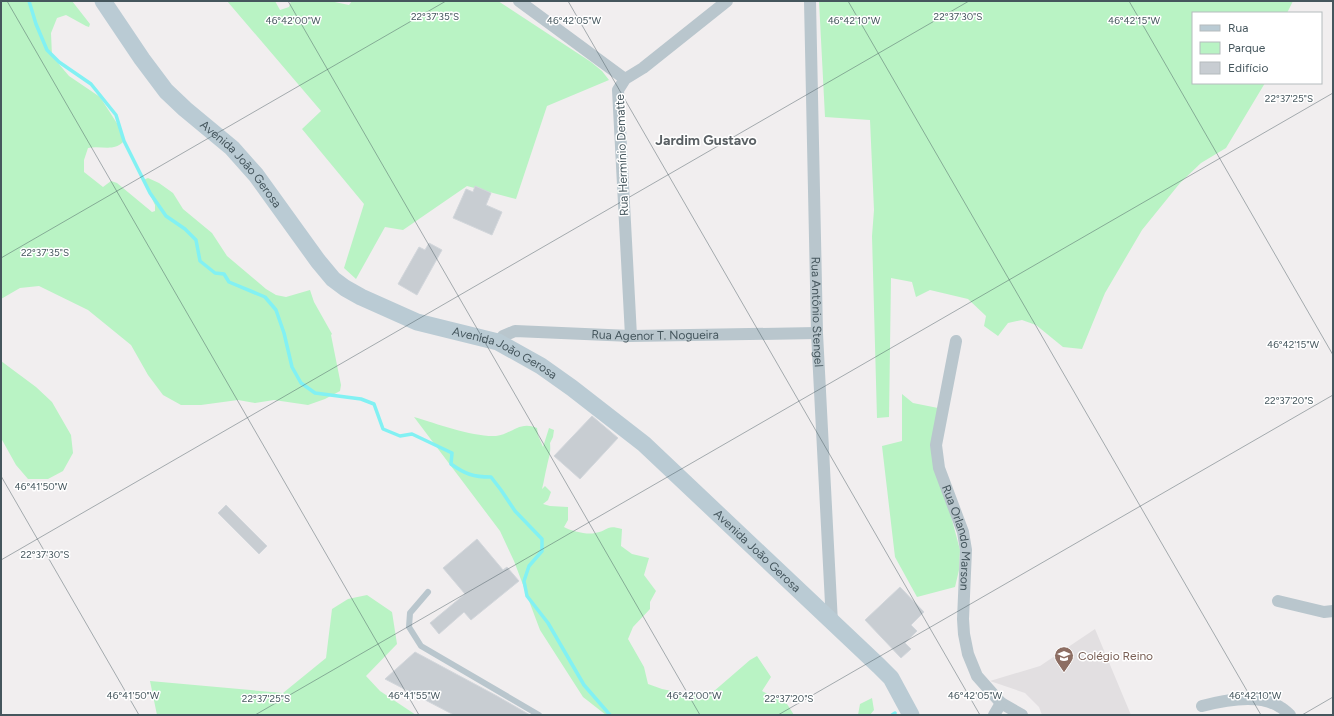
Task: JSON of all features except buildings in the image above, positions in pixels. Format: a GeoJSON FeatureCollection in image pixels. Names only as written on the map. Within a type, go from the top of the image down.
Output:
{"type":"FeatureCollection","features":[{"type":"Feature","properties":{"kind":"main road","name":"Avenida João Gerosa"},"geometry":{"type":"LineString","coordinates":[[103,1],[142,59],[166,91],[185,109],[232,148],[256,175],[318,261],[333,279],[361,297],[417,322],[498,342],[547,371],[572,388],[644,444],[891,678],[910,715]]}},
{"type":"Feature","properties":{"kind":"street"},"geometry":{"type":"LineString","coordinates":[[519,1],[625,79]]}},
{"type":"Feature","properties":{"kind":"street","name":"Rua Hermínio Dematte"},"geometry":{"type":"LineString","coordinates":[[631,336],[618,90],[625,79],[643,68],[727,1]]}},
{"type":"Feature","properties":{"kind":"street","name":"Rua Antônio Stengel"},"geometry":{"type":"LineString","coordinates":[[810,1],[817,333],[832,623]]}},
{"type":"Feature","properties":{"kind":"street","name":"Rua Agenor T. Nogueira"},"geometry":{"type":"LineString","coordinates":[[498,342],[504,336],[515,331],[631,336],[817,333]]}},
{"type":"Feature","properties":{"kind":"street","name":"Rua Orlando Marson"},"geometry":{"type":"LineString","coordinates":[[956,341],[936,445],[939,468],[963,532],[966,550],[963,619],[964,634],[968,654],[977,676],[1001,703],[1022,715]]}},
{"type":"Feature","properties":{"kind":"street"},"geometry":{"type":"LineString","coordinates":[[1278,601],[1324,612],[1333,611]]}},
{"type":"Feature","properties":{"kind":"street"},"geometry":{"type":"LineString","coordinates":[[1202,706],[1223,700],[1244,698],[1262,700],[1280,706],[1290,715]]}},
{"type":"Feature","properties":{"kind":"street"},"geometry":{"type":"LineString","coordinates":[[994,715],[1001,703]]}},
{"type":"Feature","properties":{"kind":"lane"},"geometry":{"type":"LineString","coordinates":[[428,592],[410,613],[409,627],[421,646],[539,715]]}},
{"type":"Feature","properties":{"kind":"shaded area","name":"Colégio Reino"},"geometry":{"type":"Polygon","coordinates":[[[1095,629],[1131,715],[1042,715],[1039,707],[1025,693],[990,681],[1040,666],[1095,629]]]}},
{"type":"Feature","properties":{"kind":"green space"},"geometry":{"type":"Polygon","coordinates":[[[1,1],[72,1],[90,24],[89,27],[66,15],[57,18],[51,33],[52,56],[69,76],[100,97],[120,128],[123,142],[111,148],[88,148],[84,160],[84,172],[103,187],[111,181],[117,183],[152,212],[155,211],[155,205],[143,180],[148,178],[159,183],[173,193],[183,209],[212,233],[227,256],[266,289],[276,295],[286,297],[310,290],[314,302],[332,334],[341,385],[340,391],[325,399],[308,405],[274,400],[255,403],[238,400],[201,405],[181,405],[163,395],[148,375],[131,345],[88,310],[39,286],[20,288],[1,299],[1,1]]]}},
{"type":"Feature","properties":{"kind":"green space"},"geometry":{"type":"Polygon","coordinates":[[[227,1],[275,1],[280,10],[289,7],[291,1],[330,1],[349,5],[352,1],[498,1],[591,62],[602,71],[609,80],[547,106],[516,199],[467,186],[403,230],[385,227],[356,279],[344,268],[364,204],[302,129],[321,111],[227,1]]]}},
{"type":"Feature","properties":{"kind":"green space"},"geometry":{"type":"Polygon","coordinates":[[[819,1],[1293,1],[1288,12],[1192,12],[1192,84],[1264,84],[1226,148],[1201,163],[1180,183],[1142,230],[1105,293],[1082,349],[1063,347],[1036,325],[1022,320],[1008,323],[998,336],[984,326],[986,316],[968,299],[930,290],[916,297],[912,282],[891,278],[889,417],[877,418],[872,236],[874,210],[870,120],[825,117],[819,1]]]}},
{"type":"Feature","properties":{"kind":"green space"},"geometry":{"type":"Polygon","coordinates":[[[1,361],[36,387],[52,402],[71,435],[73,453],[63,471],[48,479],[28,479],[16,465],[1,438],[1,361]]]}},
{"type":"Feature","properties":{"kind":"green space"},"geometry":{"type":"Polygon","coordinates":[[[902,394],[913,403],[938,408],[932,444],[960,550],[959,570],[955,587],[917,597],[895,557],[882,446],[902,441],[902,394]]]}},
{"type":"Feature","properties":{"kind":"green space"},"geometry":{"type":"Polygon","coordinates":[[[414,417],[455,430],[487,436],[501,435],[520,427],[531,426],[537,428],[543,447],[549,428],[554,430],[550,443],[550,454],[542,489],[545,486],[551,492],[548,500],[543,504],[568,507],[568,520],[564,527],[571,530],[592,533],[613,527],[622,529],[621,546],[632,554],[649,558],[644,575],[656,591],[650,602],[650,609],[633,627],[628,639],[644,667],[648,684],[662,689],[706,698],[750,660],[757,656],[771,677],[762,691],[787,704],[794,715],[606,715],[583,697],[540,630],[514,561],[500,531],[414,417]]]}},
{"type":"Feature","properties":{"kind":"green space"},"geometry":{"type":"Polygon","coordinates":[[[367,595],[392,612],[397,644],[366,676],[380,691],[416,715],[157,715],[150,681],[283,693],[326,658],[332,609],[348,599],[367,595]]]}},
{"type":"Feature","properties":{"kind":"green space"},"geometry":{"type":"Polygon","coordinates":[[[872,698],[874,710],[870,715],[858,715],[860,704],[872,698]]]}},
{"type":"Feature","properties":{"kind":"waterway"},"geometry":{"type":"LineString","coordinates":[[29,1],[36,24],[47,50],[59,62],[91,84],[116,115],[124,141],[150,193],[166,216],[185,229],[196,240],[200,261],[215,273],[224,274],[229,282],[265,297],[276,310],[284,333],[292,367],[301,383],[315,393],[361,399],[374,404],[383,429],[400,436],[412,434],[452,453],[451,464],[461,470],[474,476],[491,477],[515,511],[542,539],[542,551],[529,566],[524,581],[527,596],[548,623],[584,685],[610,715]]}},
{"type":"Feature","properties":{"kind":"place","name":"Colégio Reino"},"geometry":{"type":"Point","coordinates":[1064,673]}},
{"type":"Feature","properties":{"kind":"district","name":"Jardim Gustavo"},"geometry":{"type":"Point","coordinates":[706,140]}}]}
